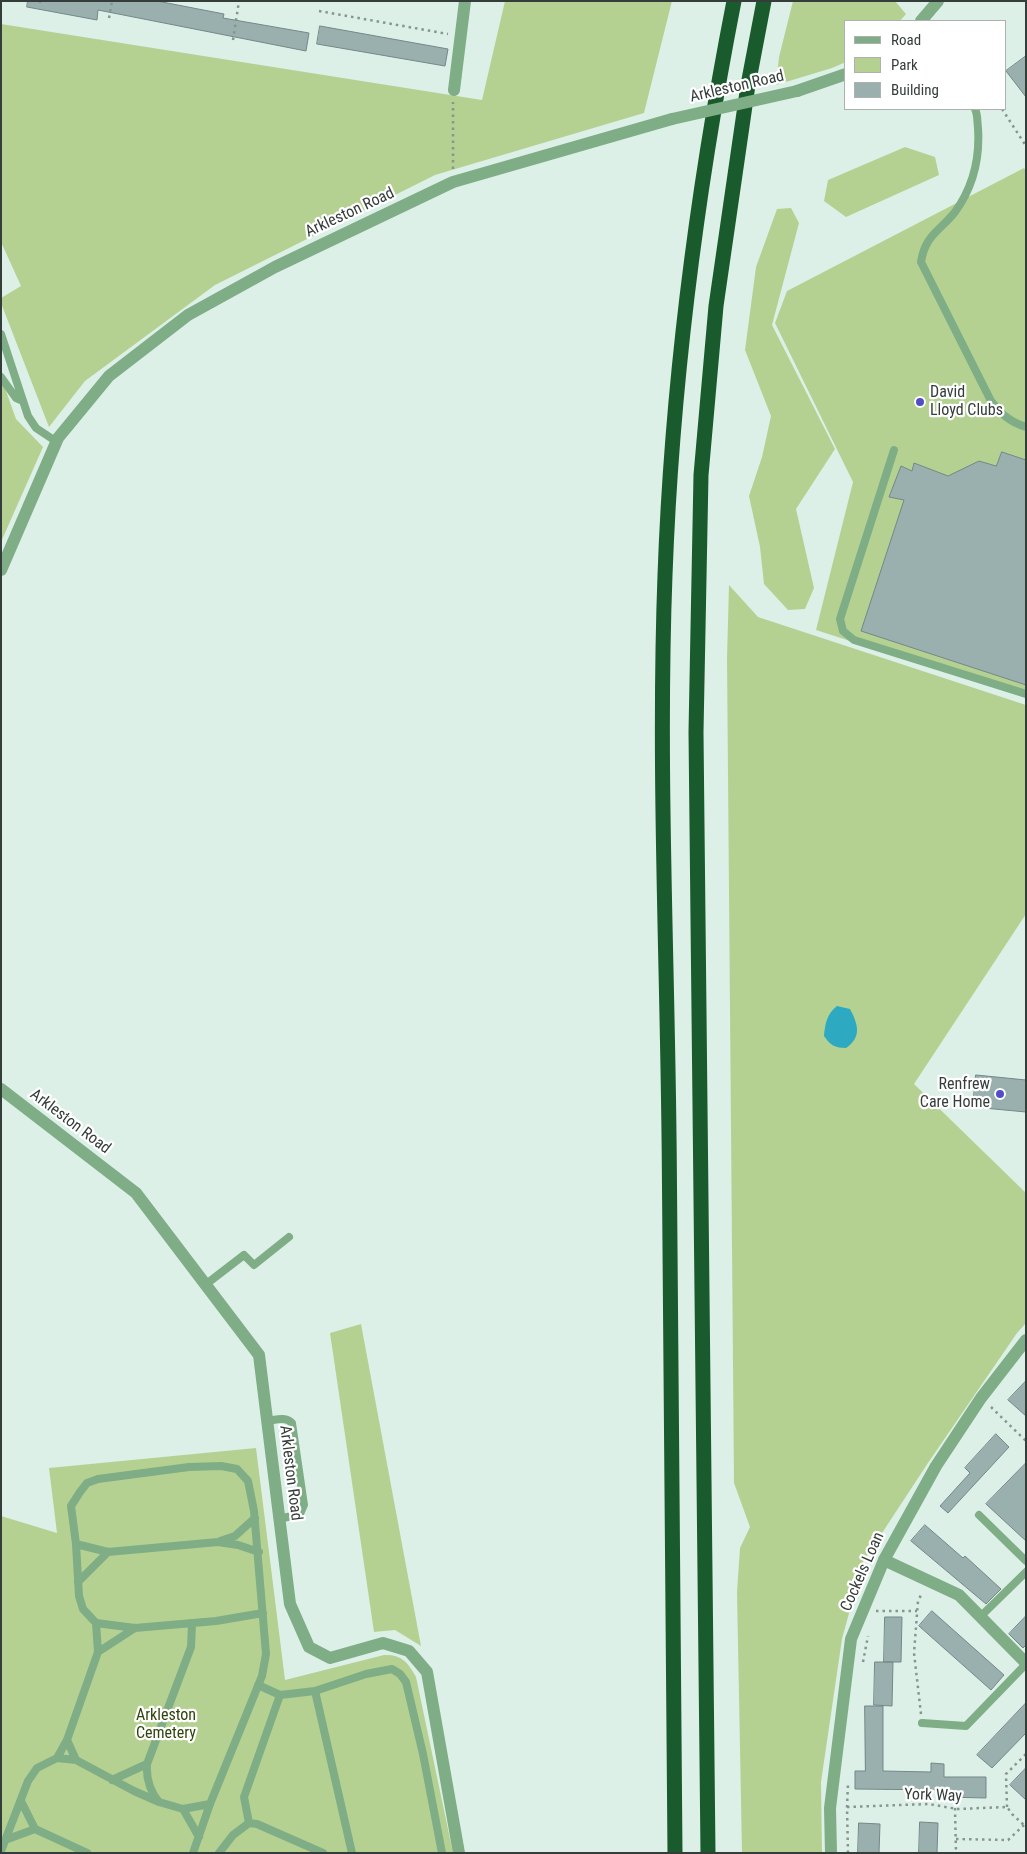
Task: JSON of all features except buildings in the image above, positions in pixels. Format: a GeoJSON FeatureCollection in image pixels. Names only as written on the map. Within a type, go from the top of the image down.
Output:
{"type":"FeatureCollection","features":[{"type":"Feature","properties":{"kind":"highway"},"geometry":{"type":"LineString","coordinates":[[675,1853],[670,1154],[663,787],[665,574],[679,374],[687,293],[711,129],[734,1]]}},
{"type":"Feature","properties":{"kind":"highway"},"geometry":{"type":"LineString","coordinates":[[708,1853],[696,732],[701,475],[716,306],[746,95],[764,1]]}},
{"type":"Feature","properties":{"kind":"street"},"geometry":{"type":"LineString","coordinates":[[454,90],[465,1]]}},
{"type":"Feature","properties":{"kind":"street"},"geometry":{"type":"LineString","coordinates":[[922,20],[938,1]]}},
{"type":"Feature","properties":{"kind":"street","name":"Arkleston Road"},"geometry":{"type":"LineString","coordinates":[[1,570],[57,442],[109,376],[188,315],[275,267],[453,182],[672,119],[797,91],[844,75]]}},
{"type":"Feature","properties":{"kind":"street","name":"Arkleston Road"},"geometry":{"type":"LineString","coordinates":[[1,1089],[136,1193],[259,1355],[290,1604],[309,1647],[330,1658],[383,1643],[409,1651],[427,1672],[459,1853]]}},
{"type":"Feature","properties":{"kind":"street","name":"Cockels Loan"},"geometry":{"type":"LineString","coordinates":[[831,1853],[830,1808],[852,1638],[884,1560],[936,1466],[980,1398],[1026,1340]]}},
{"type":"Feature","properties":{"kind":"street"},"geometry":{"type":"LineString","coordinates":[[884,1560],[959,1595],[1026,1664]]}},
{"type":"Feature","properties":{"kind":"lane"},"geometry":{"type":"LineString","coordinates":[[975,110],[978,140],[977,163],[968,188],[955,212],[923,248],[921,262],[991,402],[1014,423],[1026,427]]}},
{"type":"Feature","properties":{"kind":"lane"},"geometry":{"type":"LineString","coordinates":[[1,334],[28,416],[36,428],[57,442]]}},
{"type":"Feature","properties":{"kind":"lane"},"geometry":{"type":"LineString","coordinates":[[1,377],[16,398],[23,401]]}},
{"type":"Feature","properties":{"kind":"lane"},"geometry":{"type":"LineString","coordinates":[[894,450],[840,619],[843,631],[854,640],[1026,694]]}},
{"type":"Feature","properties":{"kind":"lane"},"geometry":{"type":"LineString","coordinates":[[205,1285],[244,1255],[254,1265],[289,1237]]}},
{"type":"Feature","properties":{"kind":"lane"},"geometry":{"type":"LineString","coordinates":[[267,1421],[288,1419],[292,1423],[304,1505],[300,1514],[279,1519]]}},
{"type":"Feature","properties":{"kind":"lane"},"geometry":{"type":"LineString","coordinates":[[57,1758],[67,1740],[98,1652],[96,1623],[83,1609],[78,1582],[72,1506],[80,1492],[87,1483],[98,1479],[189,1467],[221,1466],[237,1469],[248,1481],[254,1518],[259,1552],[266,1654],[262,1676],[210,1804],[193,1853]]}},
{"type":"Feature","properties":{"kind":"lane"},"geometry":{"type":"LineString","coordinates":[[979,1516],[1026,1561]]}},
{"type":"Feature","properties":{"kind":"lane"},"geometry":{"type":"LineString","coordinates":[[218,1542],[235,1536],[254,1518]]}},
{"type":"Feature","properties":{"kind":"lane"},"geometry":{"type":"LineString","coordinates":[[76,1544],[108,1552],[218,1542],[238,1545],[259,1552]]}},
{"type":"Feature","properties":{"kind":"lane"},"geometry":{"type":"LineString","coordinates":[[78,1582],[108,1552]]}},
{"type":"Feature","properties":{"kind":"lane"},"geometry":{"type":"LineString","coordinates":[[980,1617],[1026,1572]]}},
{"type":"Feature","properties":{"kind":"lane"},"geometry":{"type":"LineString","coordinates":[[96,1623],[135,1628],[216,1622],[263,1613]]}},
{"type":"Feature","properties":{"kind":"lane"},"geometry":{"type":"LineString","coordinates":[[158,1802],[146,1777],[147,1764],[154,1740],[191,1647],[192,1624]]}},
{"type":"Feature","properties":{"kind":"lane"},"geometry":{"type":"LineString","coordinates":[[98,1652],[135,1628]]}},
{"type":"Feature","properties":{"kind":"lane"},"geometry":{"type":"LineString","coordinates":[[922,1722],[966,1726],[1026,1664]]}},
{"type":"Feature","properties":{"kind":"lane"},"geometry":{"type":"LineString","coordinates":[[258,1686],[280,1695],[315,1691],[366,1674],[392,1669],[400,1674],[406,1682],[423,1754],[442,1853]]}},
{"type":"Feature","properties":{"kind":"lane"},"geometry":{"type":"LineString","coordinates":[[315,1691],[352,1853]]}},
{"type":"Feature","properties":{"kind":"lane"},"geometry":{"type":"LineString","coordinates":[[249,1823],[244,1797],[280,1695]]}},
{"type":"Feature","properties":{"kind":"lane"},"geometry":{"type":"LineString","coordinates":[[67,1740],[76,1760]]}},
{"type":"Feature","properties":{"kind":"lane"},"geometry":{"type":"LineString","coordinates":[[1,1851],[28,1781],[37,1768],[57,1758],[76,1760],[158,1802],[183,1810],[210,1804]]}},
{"type":"Feature","properties":{"kind":"lane"},"geometry":{"type":"LineString","coordinates":[[112,1780],[147,1764]]}},
{"type":"Feature","properties":{"kind":"lane"},"geometry":{"type":"LineString","coordinates":[[20,1802],[35,1829],[87,1853]]}},
{"type":"Feature","properties":{"kind":"lane"},"geometry":{"type":"LineString","coordinates":[[183,1810],[199,1837]]}},
{"type":"Feature","properties":{"kind":"lane"},"geometry":{"type":"LineString","coordinates":[[219,1853],[234,1835],[249,1823],[256,1824],[323,1853]]}},
{"type":"Feature","properties":{"kind":"lane"},"geometry":{"type":"LineString","coordinates":[[5,1840],[35,1829]]}},
{"type":"Feature","properties":{"kind":"path"},"geometry":{"type":"LineString","coordinates":[[109,18],[112,1]]}},
{"type":"Feature","properties":{"kind":"path"},"geometry":{"type":"LineString","coordinates":[[233,40],[239,1]]}},
{"type":"Feature","properties":{"kind":"path"},"geometry":{"type":"LineString","coordinates":[[319,11],[461,36]]}},
{"type":"Feature","properties":{"kind":"path"},"geometry":{"type":"LineString","coordinates":[[453,182],[454,90]]}},
{"type":"Feature","properties":{"kind":"path"},"geometry":{"type":"LineString","coordinates":[[1003,110],[1026,146]]}},
{"type":"Feature","properties":{"kind":"path"},"geometry":{"type":"LineString","coordinates":[[980,1398],[1026,1441]]}},
{"type":"Feature","properties":{"kind":"path"},"geometry":{"type":"LineString","coordinates":[[922,1722],[914,1653],[918,1601],[927,1580]]}},
{"type":"Feature","properties":{"kind":"path"},"geometry":{"type":"LineString","coordinates":[[875,1604],[873,1610],[917,1611]]}},
{"type":"Feature","properties":{"kind":"path"},"geometry":{"type":"LineString","coordinates":[[862,1666],[870,1629]]}},
{"type":"Feature","properties":{"kind":"path"},"geometry":{"type":"LineString","coordinates":[[956,1839],[1008,1840],[1025,1826],[1007,1807],[1006,1774],[1026,1754]]}},
{"type":"Feature","properties":{"kind":"path"},"geometry":{"type":"LineString","coordinates":[[848,1779],[848,1853]]}},
{"type":"Feature","properties":{"kind":"path","name":"York Way"},"geometry":{"type":"LineString","coordinates":[[847,1807],[929,1804],[955,1808],[1007,1807]]}},
{"type":"Feature","properties":{"kind":"path"},"geometry":{"type":"LineString","coordinates":[[955,1808],[956,1853]]}},
{"type":"Feature","properties":{"kind":"green space"},"geometry":{"type":"Polygon","coordinates":[[[505,1],[672,1],[644,113],[435,175],[215,285],[85,381],[49,427],[1,303],[1,298],[21,286],[1,242],[1,24],[482,100],[505,1]]]}},
{"type":"Feature","properties":{"kind":"green space"},"geometry":{"type":"Polygon","coordinates":[[[793,1],[895,1],[906,14],[901,20],[844,20],[844,63],[776,85],[779,57],[793,1]]]}},
{"type":"Feature","properties":{"kind":"green space"},"geometry":{"type":"Polygon","coordinates":[[[905,147],[935,157],[939,175],[846,217],[824,201],[828,180],[905,147]]]}},
{"type":"Feature","properties":{"kind":"green space","name":"David Lloyd Clubs"},"geometry":{"type":"Polygon","coordinates":[[[1024,168],[1026,171],[1026,698],[816,630],[853,482],[775,323],[787,291],[1024,168]]]}},
{"type":"Feature","properties":{"kind":"green space"},"geometry":{"type":"Polygon","coordinates":[[[791,208],[799,223],[772,325],[835,449],[796,509],[814,588],[805,609],[788,610],[764,584],[760,547],[749,496],[762,457],[771,416],[745,350],[756,267],[777,209],[791,208]]]}},
{"type":"Feature","properties":{"kind":"green space"},"geometry":{"type":"Polygon","coordinates":[[[1,377],[16,419],[43,447],[1,542],[1,377]]]}},
{"type":"Feature","properties":{"kind":"green space"},"geometry":{"type":"Polygon","coordinates":[[[729,585],[758,617],[1026,705],[1026,914],[914,1084],[1026,1193],[1026,1323],[1017,1333],[928,1463],[863,1562],[842,1639],[821,1782],[822,1853],[742,1853],[737,1592],[740,1548],[750,1527],[734,1483],[727,658],[729,585]]]}},
{"type":"Feature","properties":{"kind":"green space"},"geometry":{"type":"Polygon","coordinates":[[[361,1324],[421,1646],[395,1630],[374,1632],[330,1333],[361,1324]]]}},
{"type":"Feature","properties":{"kind":"green space","name":"Arkleston Cemetery"},"geometry":{"type":"Polygon","coordinates":[[[256,1448],[285,1680],[384,1655],[395,1656],[407,1663],[416,1677],[453,1853],[1,1853],[1,1516],[57,1533],[49,1468],[256,1448]]]}},
{"type":"Feature","properties":{"kind":"water"},"geometry":{"type":"Polygon","coordinates":[[[837,1006],[850,1009],[855,1020],[856,1035],[851,1044],[846,1048],[833,1045],[824,1036],[827,1019],[837,1006]]]}},
{"type":"Feature","properties":{"kind":"place","name":"David Lloyd Clubs"},"geometry":{"type":"Point","coordinates":[920,402]}},
{"type":"Feature","properties":{"kind":"place","name":"Renfrew Care Home"},"geometry":{"type":"Point","coordinates":[1000,1094]}}]}
